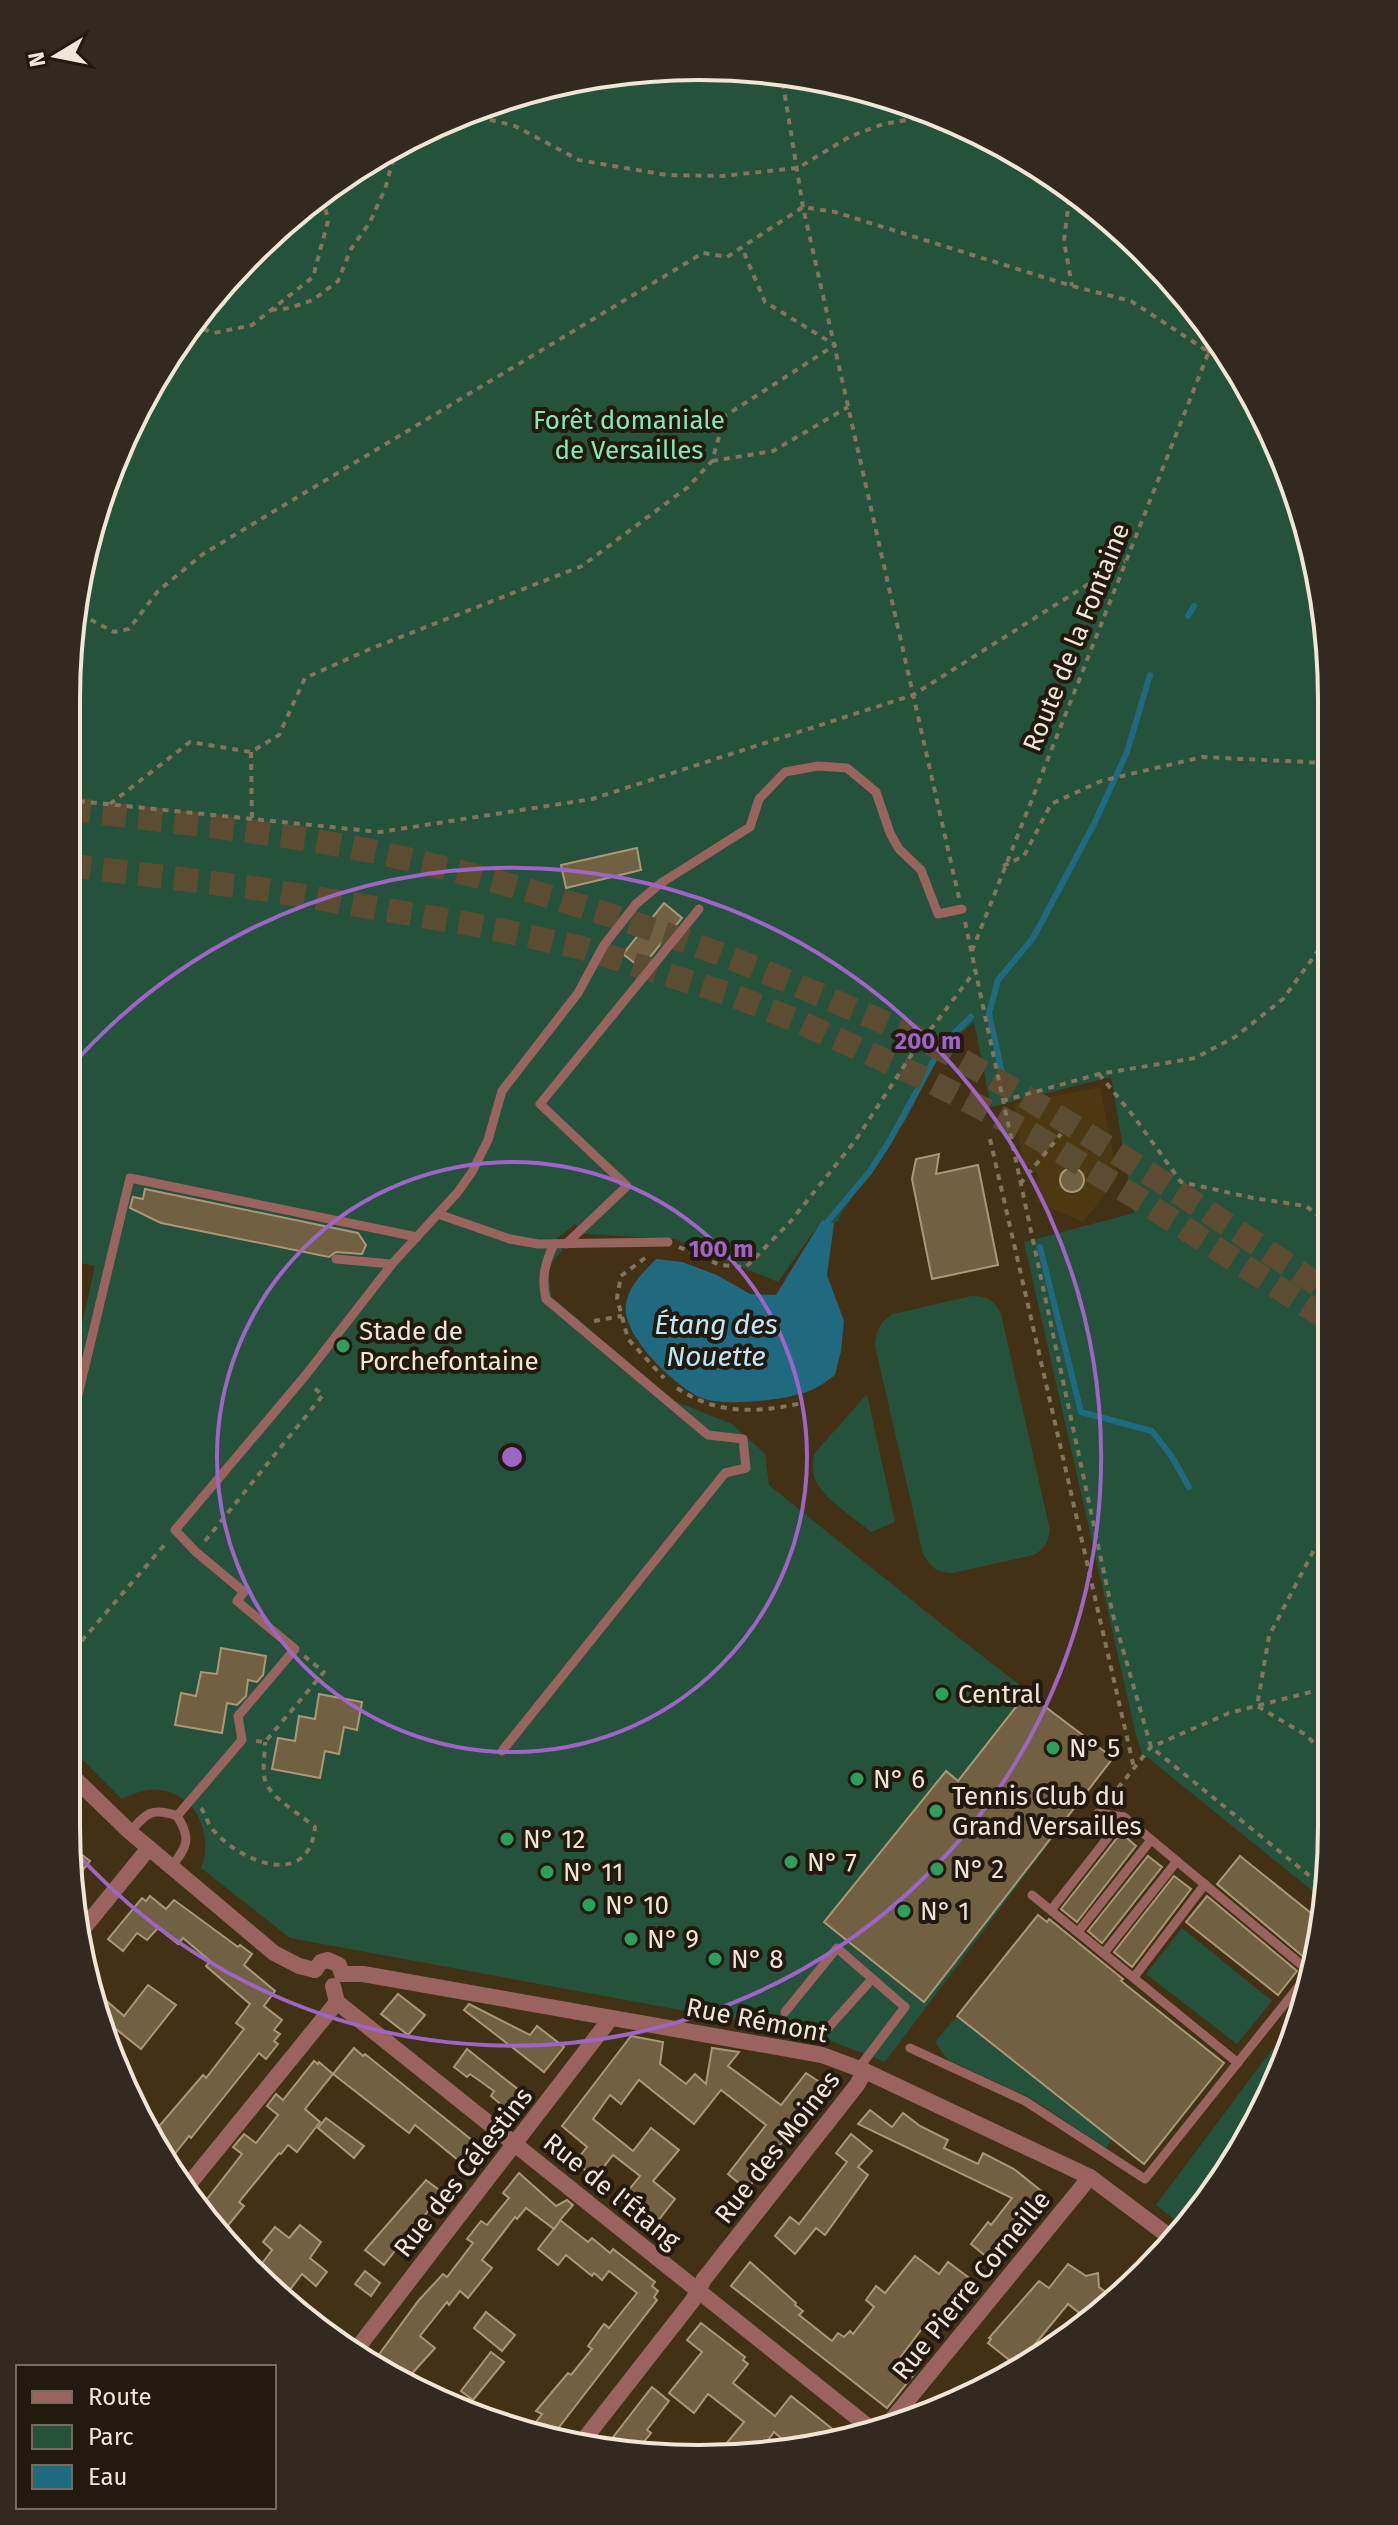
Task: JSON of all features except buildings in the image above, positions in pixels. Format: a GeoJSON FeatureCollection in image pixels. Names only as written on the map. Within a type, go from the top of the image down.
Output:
{"type":"FeatureCollection","features":[{"type":"Feature","properties":{"kind":"street","name":"Rue Rémont"},"geometry":{"type":"LineString","coordinates":[[80,1784],[130,1832],[274,1953],[299,1966],[315,1970],[321,1962],[328,1960],[339,1965],[337,1987]]}},
{"type":"Feature","properties":{"kind":"street"},"geometry":{"type":"LineString","coordinates":[[88,1923],[149,1848]]}},
{"type":"Feature","properties":{"kind":"street","name":"Rue Rémont"},"geometry":{"type":"LineString","coordinates":[[337,1987],[363,1974],[822,2055],[862,2070],[1090,2177],[1165,2233]]}},
{"type":"Feature","properties":{"kind":"street"},"geometry":{"type":"LineString","coordinates":[[192,2180],[337,1987]]}},
{"type":"Feature","properties":{"kind":"street","name":"Rue de l'Étang"},"geometry":{"type":"LineString","coordinates":[[337,1987],[514,2143],[863,2423]]}},
{"type":"Feature","properties":{"kind":"street","name":"Rue des Célestins"},"geometry":{"type":"LineString","coordinates":[[360,2344],[611,2018]]}},
{"type":"Feature","properties":{"kind":"street","name":"Rue des Moines"},"geometry":{"type":"LineString","coordinates":[[588,2435],[693,2300],[704,2279],[857,2085],[862,2070]]}},
{"type":"Feature","properties":{"kind":"street","name":"Rue Pierre Corneille"},"geometry":{"type":"LineString","coordinates":[[898,2412],[1090,2177]]}},
{"type":"Feature","properties":{"kind":"lane"},"geometry":{"type":"LineString","coordinates":[[177,1816],[242,1740],[238,1716],[295,1649],[237,1601],[244,1592],[175,1530],[302,1379],[392,1264],[457,1193],[488,1140],[502,1091],[578,993],[604,945],[636,904],[661,883],[750,827],[759,799],[785,772],[818,766],[847,768],[876,792],[890,833],[899,849],[921,870],[938,914],[962,909]]}},
{"type":"Feature","properties":{"kind":"lane"},"geometry":{"type":"LineString","coordinates":[[566,1244],[627,1186],[540,1104],[699,909]]}},
{"type":"Feature","properties":{"kind":"lane"},"geometry":{"type":"LineString","coordinates":[[80,1387],[130,1178],[417,1237]]}},
{"type":"Feature","properties":{"kind":"lane"},"geometry":{"type":"LineString","coordinates":[[438,1214],[510,1239],[554,1244],[668,1242]]}},
{"type":"Feature","properties":{"kind":"lane"},"geometry":{"type":"LineString","coordinates":[[502,1751],[725,1473],[746,1468],[743,1439],[708,1435],[546,1299],[542,1283],[554,1244]]}},
{"type":"Feature","properties":{"kind":"lane"},"geometry":{"type":"LineString","coordinates":[[336,1259],[392,1264]]}},
{"type":"Feature","properties":{"kind":"lane"},"geometry":{"type":"LineString","coordinates":[[130,1832],[149,1813],[158,1811],[177,1816],[187,1838],[185,1850],[171,1867]]}},
{"type":"Feature","properties":{"kind":"lane"},"geometry":{"type":"LineString","coordinates":[[1098,1813],[1124,1817],[1302,1965]]}},
{"type":"Feature","properties":{"kind":"lane"},"geometry":{"type":"LineString","coordinates":[[1051,1910],[1124,1817]]}},
{"type":"Feature","properties":{"kind":"lane"},"geometry":{"type":"LineString","coordinates":[[1078,1932],[1151,1840]]}},
{"type":"Feature","properties":{"kind":"lane"},"geometry":{"type":"LineString","coordinates":[[1104,1953],[1177,1861]]}},
{"type":"Feature","properties":{"kind":"lane"},"geometry":{"type":"LineString","coordinates":[[1134,1977],[1205,1884]]}},
{"type":"Feature","properties":{"kind":"lane"},"geometry":{"type":"LineString","coordinates":[[1032,1895],[1238,2063]]}},
{"type":"Feature","properties":{"kind":"lane"},"geometry":{"type":"LineString","coordinates":[[785,2012],[837,1948],[905,2007],[862,2070]]}},
{"type":"Feature","properties":{"kind":"lane"},"geometry":{"type":"LineString","coordinates":[[828,2028],[872,1979]]}},
{"type":"Feature","properties":{"kind":"lane"},"geometry":{"type":"LineString","coordinates":[[910,2048],[1025,2101],[1145,2179],[1296,1990]]}},
{"type":"Feature","properties":{"kind":"path"},"geometry":{"type":"LineString","coordinates":[[784,86],[803,207],[962,909],[1113,1615],[1151,1747],[1316,1881]]}},
{"type":"Feature","properties":{"kind":"path"},"geometry":{"type":"LineString","coordinates":[[485,119],[515,126],[579,160],[667,175],[722,176],[798,168],[849,137],[883,124],[914,119]]}},
{"type":"Feature","properties":{"kind":"path"},"geometry":{"type":"LineString","coordinates":[[271,310],[313,300],[338,281],[351,249],[370,222],[385,189],[393,162]]}},
{"type":"Feature","properties":{"kind":"path"},"geometry":{"type":"LineString","coordinates":[[1069,203],[1064,241],[1072,286]]}},
{"type":"Feature","properties":{"kind":"path"},"geometry":{"type":"LineString","coordinates":[[203,329],[214,333],[252,325],[313,277],[328,221],[325,206]]}},
{"type":"Feature","properties":{"kind":"path"},"geometry":{"type":"LineString","coordinates":[[85,617],[114,632],[129,629],[158,591],[203,554],[703,253],[727,257],[803,207],[835,212],[1072,286],[1131,301],[1215,357]]}},
{"type":"Feature","properties":{"kind":"path"},"geometry":{"type":"LineString","coordinates":[[742,248],[765,302],[835,345]]}},
{"type":"Feature","properties":{"kind":"path"},"geometry":{"type":"LineString","coordinates":[[1204,342],[1209,352]]}},
{"type":"Feature","properties":{"kind":"path"},"geometry":{"type":"LineString","coordinates":[[109,806],[190,742],[251,752],[279,735],[305,678],[370,649],[582,566],[688,487],[712,461],[725,416],[835,345]]}},
{"type":"Feature","properties":{"kind":"path","name":"Route de la Fontaine"},"geometry":{"type":"LineString","coordinates":[[971,952],[1209,352]]}},
{"type":"Feature","properties":{"kind":"path"},"geometry":{"type":"LineString","coordinates":[[712,461],[773,451],[849,407]]}},
{"type":"Feature","properties":{"kind":"path"},"geometry":{"type":"LineString","coordinates":[[80,802],[380,832],[592,799],[913,695],[1125,561]]}},
{"type":"Feature","properties":{"kind":"path"},"geometry":{"type":"LineString","coordinates":[[251,752],[252,820]]}},
{"type":"Feature","properties":{"kind":"path"},"geometry":{"type":"LineString","coordinates":[[1003,866],[1024,856],[1051,804],[1101,781],[1202,757],[1318,763]]}},
{"type":"Feature","properties":{"kind":"path"},"geometry":{"type":"LineString","coordinates":[[1002,1101],[1099,1074],[1195,1058],[1235,1037],[1283,999],[1318,951]]}},
{"type":"Feature","properties":{"kind":"path"},"geometry":{"type":"LineString","coordinates":[[802,1403],[747,1412],[696,1401],[669,1382],[628,1339],[617,1298],[621,1276],[668,1242],[720,1265],[746,1267],[790,1222],[839,1162],[912,1054],[975,971]]}},
{"type":"Feature","properties":{"kind":"path"},"geometry":{"type":"LineString","coordinates":[[1099,1074],[1181,1182],[1306,1206],[1318,1215]]}},
{"type":"Feature","properties":{"kind":"path"},"geometry":{"type":"LineString","coordinates":[[1020,1184],[1061,1134]]}},
{"type":"Feature","properties":{"kind":"path"},"geometry":{"type":"LineString","coordinates":[[990,1139],[1134,1768]]}},
{"type":"Feature","properties":{"kind":"path"},"geometry":{"type":"LineString","coordinates":[[576,1324],[622,1316]]}},
{"type":"Feature","properties":{"kind":"path"},"geometry":{"type":"LineString","coordinates":[[196,1552],[323,1395]]}},
{"type":"Feature","properties":{"kind":"path"},"geometry":{"type":"LineString","coordinates":[[80,1643],[171,1536]]}},
{"type":"Feature","properties":{"kind":"path"},"geometry":{"type":"LineString","coordinates":[[1257,1706],[1269,1636],[1318,1545]]}},
{"type":"Feature","properties":{"kind":"path"},"geometry":{"type":"LineString","coordinates":[[192,1797],[213,1830],[259,1864],[280,1866],[304,1855],[313,1843],[315,1827],[273,1796],[264,1779],[265,1742],[324,1672],[295,1649]]}},
{"type":"Feature","properties":{"kind":"path"},"geometry":{"type":"LineString","coordinates":[[1118,1788],[1151,1747],[1229,1713],[1318,1690]]}},
{"type":"Feature","properties":{"kind":"path"},"geometry":{"type":"LineString","coordinates":[[1257,1706],[1306,1735],[1318,1747]]}},
{"type":"Feature","properties":{"kind":"path"},"geometry":{"type":"LineString","coordinates":[[242,1740],[265,1742]]}},
{"type":"Feature","properties":{"kind":"shaded area"},"geometry":{"type":"Polygon","coordinates":[[[1100,1087],[1118,1178],[1083,1222],[1036,1202],[1038,1174],[1023,1161],[1013,1104],[1100,1087]]]}},
{"type":"Feature","properties":{"kind":"green space","name":"Forêt domaniale de Versailles"},"geometry":{"type":"Polygon","coordinates":[[[699,80],[780,85],[820,92],[859,101],[936,127],[1043,184],[1137,261],[1214,355],[1254,425],[1271,462],[1297,539],[1313,618],[1318,699],[1318,1826],[1314,1892],[1142,1753],[1136,1735],[1024,1242],[1134,1213],[1111,1077],[991,1107],[974,1022],[941,1050],[907,1118],[840,1215],[839,1221],[822,1220],[778,1282],[675,1239],[583,1234],[575,1224],[554,1241],[563,1250],[549,1272],[552,1297],[672,1400],[732,1424],[765,1454],[769,1485],[1113,1758],[885,2062],[816,2035],[290,1938],[201,1868],[205,1843],[203,1830],[199,1818],[183,1799],[172,1793],[154,1790],[122,1799],[80,1757],[80,1333],[95,1266],[80,1263],[80,699],[85,618],[101,539],[127,462],[144,425],[184,355],[261,261],[355,184],[462,127],[539,101],[578,92],[618,85],[699,80]]]}},
{"type":"Feature","properties":{"kind":"green space"},"geometry":{"type":"Polygon","coordinates":[[[971,1296],[989,1299],[1001,1314],[1050,1530],[1045,1545],[1034,1555],[947,1573],[935,1568],[923,1554],[875,1346],[880,1327],[893,1314],[971,1296]]]}},
{"type":"Feature","properties":{"kind":"green space"},"geometry":{"type":"Polygon","coordinates":[[[867,1394],[895,1522],[871,1532],[825,1493],[815,1479],[813,1467],[814,1454],[867,1394]]]}},
{"type":"Feature","properties":{"kind":"green space"},"geometry":{"type":"Polygon","coordinates":[[[1182,1928],[1272,2001],[1237,2044],[1146,1974],[1182,1928]]]}},
{"type":"Feature","properties":{"kind":"green space"},"geometry":{"type":"Polygon","coordinates":[[[957,2016],[1112,2139],[1106,2148],[1029,2097],[948,2060],[935,2042],[957,2016]]]}},
{"type":"Feature","properties":{"kind":"green space"},"geometry":{"type":"Polygon","coordinates":[[[1280,2039],[1235,2136],[1190,2203],[1175,2220],[1156,2205],[1280,2039]]]}},
{"type":"Feature","properties":{"kind":"water","name":"Étang des Nouette"},"geometry":{"type":"Polygon","coordinates":[[[822,1220],[834,1223],[827,1275],[844,1321],[835,1375],[822,1384],[803,1393],[774,1399],[740,1402],[710,1400],[688,1391],[663,1370],[640,1344],[627,1316],[626,1304],[633,1285],[656,1259],[682,1262],[717,1275],[750,1294],[776,1295],[822,1220]]]}},
{"type":"Feature","properties":{"kind":"waterway"},"geometry":{"type":"LineString","coordinates":[[1188,616],[1194,606]]}},
{"type":"Feature","properties":{"kind":"waterway"},"geometry":{"type":"LineString","coordinates":[[1006,1091],[989,1013],[998,980],[1033,938],[1094,824],[1127,752],[1150,675]]}},
{"type":"Feature","properties":{"kind":"waterway"},"geometry":{"type":"LineString","coordinates":[[828,1221],[870,1171],[942,1045],[971,1017]]}},
{"type":"Feature","properties":{"kind":"waterway"},"geometry":{"type":"LineString","coordinates":[[1040,1247],[1081,1412],[1152,1431],[1189,1487]]}},
{"type":"Feature","properties":{"kind":"tunnel"},"geometry":{"type":"LineString","coordinates":[[80,810],[263,833],[380,853],[489,879],[702,947],[879,1020],[950,1054],[1095,1139],[1318,1285]]}},
{"type":"Feature","properties":{"kind":"tunnel"},"geometry":{"type":"LineString","coordinates":[[80,867],[262,889],[476,925],[579,947],[732,995],[928,1080],[1035,1136],[1318,1313]]}},
{"type":"Feature","properties":{"kind":"place","name":"Stade de Porchefontaine"},"geometry":{"type":"Point","coordinates":[343,1346]}},
{"type":"Feature","properties":{"kind":"place","name":"Central"},"geometry":{"type":"Point","coordinates":[942,1694]}},
{"type":"Feature","properties":{"kind":"place","name":"N° 5"},"geometry":{"type":"Point","coordinates":[1053,1748]}},
{"type":"Feature","properties":{"kind":"place","name":"N° 6"},"geometry":{"type":"Point","coordinates":[857,1779]}},
{"type":"Feature","properties":{"kind":"place","name":"Tennis Club du Grand Versailles"},"geometry":{"type":"Point","coordinates":[936,1811]}},
{"type":"Feature","properties":{"kind":"place","name":"N° 12"},"geometry":{"type":"Point","coordinates":[507,1839]}},
{"type":"Feature","properties":{"kind":"place","name":"N° 7"},"geometry":{"type":"Point","coordinates":[791,1862]}},
{"type":"Feature","properties":{"kind":"place","name":"N° 2"},"geometry":{"type":"Point","coordinates":[937,1869]}},
{"type":"Feature","properties":{"kind":"place","name":"N° 11"},"geometry":{"type":"Point","coordinates":[547,1872]}},
{"type":"Feature","properties":{"kind":"place","name":"N° 10"},"geometry":{"type":"Point","coordinates":[589,1905]}},
{"type":"Feature","properties":{"kind":"place","name":"N° 1"},"geometry":{"type":"Point","coordinates":[904,1911]}},
{"type":"Feature","properties":{"kind":"place","name":"N° 9"},"geometry":{"type":"Point","coordinates":[631,1939]}},
{"type":"Feature","properties":{"kind":"place","name":"N° 8"},"geometry":{"type":"Point","coordinates":[715,1959]}}]}
